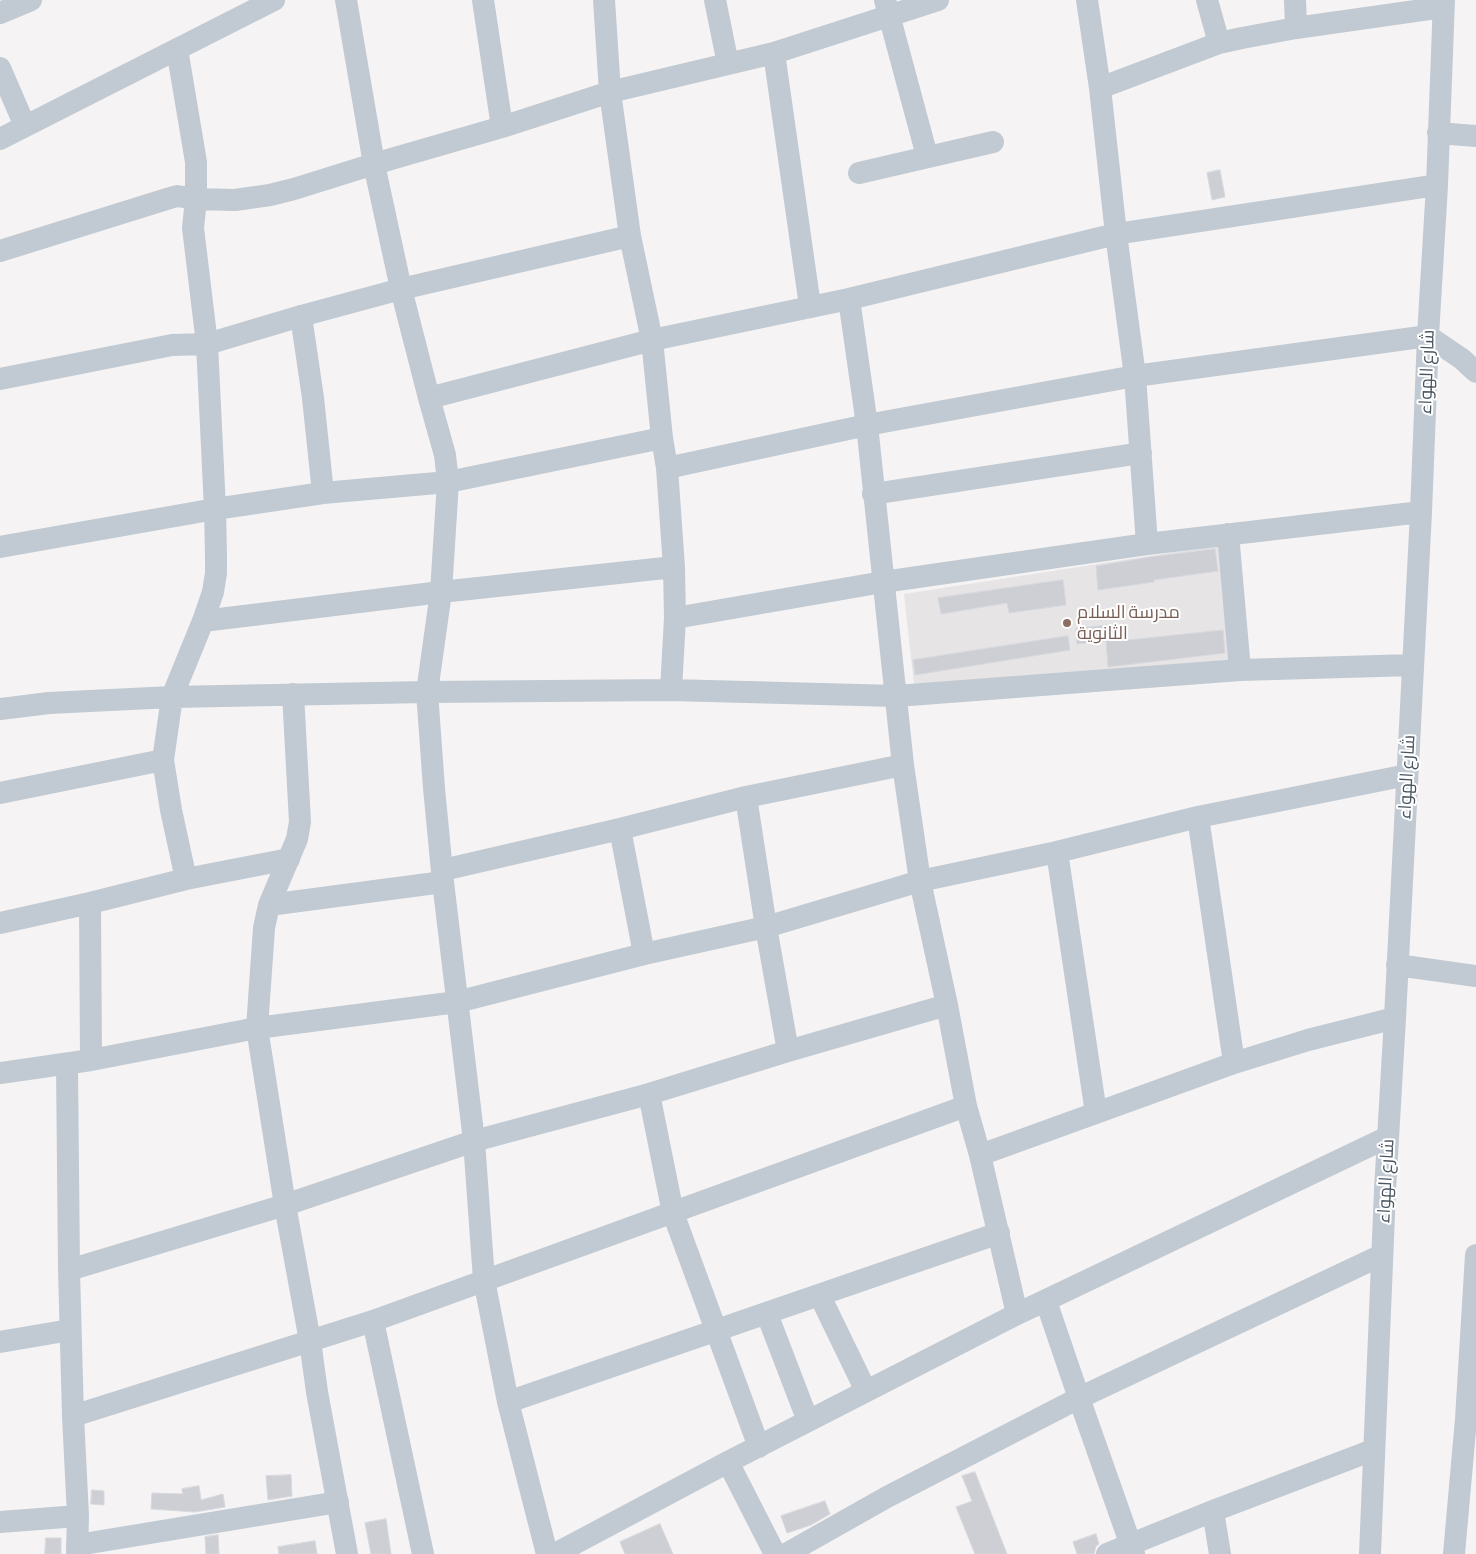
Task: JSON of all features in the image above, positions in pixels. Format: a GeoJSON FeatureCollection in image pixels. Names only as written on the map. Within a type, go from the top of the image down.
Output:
{"type":"FeatureCollection","features":[{"type":"Feature","properties":{"kind":"street"},"geometry":{"type":"LineString","coordinates":[[0,13],[31,0]]}},
{"type":"Feature","properties":{"kind":"street"},"geometry":{"type":"LineString","coordinates":[[0,139],[274,0]]}},
{"type":"Feature","properties":{"kind":"street"},"geometry":{"type":"LineString","coordinates":[[346,0],[374,164],[401,289],[428,398],[445,455],[448,482],[441,592],[426,692],[443,876],[474,1141],[484,1280],[508,1402],[547,1554]]}},
{"type":"Feature","properties":{"kind":"street"},"geometry":{"type":"LineString","coordinates":[[483,0],[502,127]]}},
{"type":"Feature","properties":{"kind":"street"},"geometry":{"type":"LineString","coordinates":[[604,0],[610,92],[630,236],[652,340],[667,468],[674,567],[675,618],[671,690]]}},
{"type":"Feature","properties":{"kind":"street"},"geometry":{"type":"LineString","coordinates":[[715,0],[728,64]]}},
{"type":"Feature","properties":{"kind":"street"},"geometry":{"type":"LineString","coordinates":[[0,251],[177,196],[196,199],[236,200],[294,189],[502,127],[610,92],[774,53],[887,8],[938,0]]}},
{"type":"Feature","properties":{"kind":"street"},"geometry":{"type":"LineString","coordinates":[[1087,0],[1100,88],[1116,234],[1136,376],[1147,544]]}},
{"type":"Feature","properties":{"kind":"street"},"geometry":{"type":"LineString","coordinates":[[1207,0],[1219,43]]}},
{"type":"Feature","properties":{"kind":"street"},"geometry":{"type":"LineString","coordinates":[[1295,0],[1296,28]]}},
{"type":"Feature","properties":{"kind":"street"},"geometry":{"type":"LineString","coordinates":[[1100,88],[1219,43],[1444,3]]}},
{"type":"Feature","properties":{"kind":"street","name":"شارع الهواء"},"geometry":{"type":"LineString","coordinates":[[1370,1554],[1382,1255],[1421,512],[1444,3]]}},
{"type":"Feature","properties":{"kind":"street"},"geometry":{"type":"LineString","coordinates":[[887,8],[927,156]]}},
{"type":"Feature","properties":{"kind":"street"},"geometry":{"type":"LineString","coordinates":[[176,49],[196,162],[194,234],[207,344],[215,509],[216,573],[213,592],[203,621],[172,697],[163,760],[171,810],[186,879]]}},
{"type":"Feature","properties":{"kind":"street"},"geometry":{"type":"LineString","coordinates":[[774,53],[810,306]]}},
{"type":"Feature","properties":{"kind":"street"},"geometry":{"type":"LineString","coordinates":[[0,68],[25,126]]}},
{"type":"Feature","properties":{"kind":"street"},"geometry":{"type":"LineString","coordinates":[[1438,133],[1476,136]]}},
{"type":"Feature","properties":{"kind":"street"},"geometry":{"type":"LineString","coordinates":[[859,173],[993,142]]}},
{"type":"Feature","properties":{"kind":"street"},"geometry":{"type":"LineString","coordinates":[[428,398],[652,340],[849,299],[1116,234],[1437,185]]}},
{"type":"Feature","properties":{"kind":"street"},"geometry":{"type":"LineString","coordinates":[[0,379],[172,345],[207,344],[401,289],[630,236]]}},
{"type":"Feature","properties":{"kind":"street"},"geometry":{"type":"LineString","coordinates":[[849,299],[867,425],[882,582],[903,765],[920,881],[947,1005],[966,1106],[980,1155],[1017,1314]]}},
{"type":"Feature","properties":{"kind":"street"},"geometry":{"type":"LineString","coordinates":[[301,316],[313,398],[323,493]]}},
{"type":"Feature","properties":{"kind":"street"},"geometry":{"type":"LineString","coordinates":[[667,468],[867,425],[1136,376],[1428,336],[1462,359],[1476,372]]}},
{"type":"Feature","properties":{"kind":"street"},"geometry":{"type":"LineString","coordinates":[[0,548],[215,509],[323,493],[448,482],[662,438]]}},
{"type":"Feature","properties":{"kind":"street"},"geometry":{"type":"LineString","coordinates":[[873,494],[1141,453]]}},
{"type":"Feature","properties":{"kind":"street"},"geometry":{"type":"LineString","coordinates":[[675,618],[882,582],[1147,544],[1421,512]]}},
{"type":"Feature","properties":{"kind":"street"},"geometry":{"type":"LineString","coordinates":[[1228,534],[1240,670]]}},
{"type":"Feature","properties":{"kind":"street"},"geometry":{"type":"LineString","coordinates":[[203,621],[441,592],[674,567]]}},
{"type":"Feature","properties":{"kind":"street"},"geometry":{"type":"LineString","coordinates":[[0,709],[48,703],[172,697],[426,692],[671,690],[896,696],[1240,670],[1413,665]]}},
{"type":"Feature","properties":{"kind":"street"},"geometry":{"type":"LineString","coordinates":[[293,694],[300,822],[298,839],[269,905],[264,928],[257,1028],[285,1205],[347,1554]]}},
{"type":"Feature","properties":{"kind":"street"},"geometry":{"type":"LineString","coordinates":[[0,793],[163,760]]}},
{"type":"Feature","properties":{"kind":"street"},"geometry":{"type":"LineString","coordinates":[[269,905],[443,876],[746,797],[903,765]]}},
{"type":"Feature","properties":{"kind":"street"},"geometry":{"type":"LineString","coordinates":[[0,1073],[91,1060],[257,1028],[457,1002],[644,954],[766,926],[920,881],[1056,852],[1198,817],[1407,775]]}},
{"type":"Feature","properties":{"kind":"street"},"geometry":{"type":"LineString","coordinates":[[746,797],[788,1050]]}},
{"type":"Feature","properties":{"kind":"street"},"geometry":{"type":"LineString","coordinates":[[1198,817],[1234,1063]]}},
{"type":"Feature","properties":{"kind":"street"},"geometry":{"type":"LineString","coordinates":[[620,829],[644,954]]}},
{"type":"Feature","properties":{"kind":"street"},"geometry":{"type":"LineString","coordinates":[[1056,852],[1096,1113]]}},
{"type":"Feature","properties":{"kind":"street"},"geometry":{"type":"LineString","coordinates":[[0,923],[186,879],[289,859]]}},
{"type":"Feature","properties":{"kind":"street"},"geometry":{"type":"LineString","coordinates":[[90,903],[91,1060]]}},
{"type":"Feature","properties":{"kind":"street"},"geometry":{"type":"LineString","coordinates":[[1397,966],[1476,976]]}},
{"type":"Feature","properties":{"kind":"street"},"geometry":{"type":"LineString","coordinates":[[69,1270],[285,1205],[474,1141],[649,1094],[788,1050],[947,1005]]}},
{"type":"Feature","properties":{"kind":"street"},"geometry":{"type":"LineString","coordinates":[[980,1155],[1234,1063],[1308,1040],[1395,1018]]}},
{"type":"Feature","properties":{"kind":"street"},"geometry":{"type":"LineString","coordinates":[[67,1064],[70,1330],[78,1516],[77,1550],[338,1502]]}},
{"type":"Feature","properties":{"kind":"street"},"geometry":{"type":"LineString","coordinates":[[649,1094],[673,1213],[759,1447]]}},
{"type":"Feature","properties":{"kind":"street"},"geometry":{"type":"LineString","coordinates":[[73,1416],[373,1321],[966,1106]]}},
{"type":"Feature","properties":{"kind":"street"},"geometry":{"type":"LineString","coordinates":[[555,1554],[728,1462],[1017,1314],[1388,1137]]}},
{"type":"Feature","properties":{"kind":"street"},"geometry":{"type":"LineString","coordinates":[[508,1402],[716,1332],[999,1233]]}},
{"type":"Feature","properties":{"kind":"street"},"geometry":{"type":"LineString","coordinates":[[786,1554],[887,1497],[1078,1398],[1382,1255]]}},
{"type":"Feature","properties":{"kind":"street"},"geometry":{"type":"LineString","coordinates":[[1454,1554],[1466,1419],[1476,1255]]}},
{"type":"Feature","properties":{"kind":"street"},"geometry":{"type":"LineString","coordinates":[[820,1296],[866,1391]]}},
{"type":"Feature","properties":{"kind":"street"},"geometry":{"type":"LineString","coordinates":[[1046,1301],[1078,1398],[1132,1549]]}},
{"type":"Feature","properties":{"kind":"street"},"geometry":{"type":"LineString","coordinates":[[767,1314],[808,1421]]}},
{"type":"Feature","properties":{"kind":"street"},"geometry":{"type":"LineString","coordinates":[[373,1321],[423,1554]]}},
{"type":"Feature","properties":{"kind":"street"},"geometry":{"type":"LineString","coordinates":[[0,1342],[70,1330]]}},
{"type":"Feature","properties":{"kind":"street"},"geometry":{"type":"LineString","coordinates":[[1107,1554],[1132,1549],[1213,1511],[1374,1450]]}},
{"type":"Feature","properties":{"kind":"street"},"geometry":{"type":"LineString","coordinates":[[728,1462],[775,1554]]}},
{"type":"Feature","properties":{"kind":"street"},"geometry":{"type":"LineString","coordinates":[[1213,1511],[1220,1554]]}},
{"type":"Feature","properties":{"kind":"street"},"geometry":{"type":"LineString","coordinates":[[0,1522],[78,1516]]}},
{"type":"Feature","properties":{"kind":"shaded area","name":"مدرسة السلام الثانوية"},"geometry":{"type":"Polygon","coordinates":[[[1220,545],[1229,660],[914,685],[904,594],[1220,545]]]}},
{"type":"Feature","properties":{"kind":"building"},"geometry":{"type":"Polygon","coordinates":[[[1220,170],[1225,197],[1212,200],[1207,173],[1220,170]]]}},
{"type":"Feature","properties":{"kind":"building"},"geometry":{"type":"Polygon","coordinates":[[[1215,549],[1218,571],[1098,590],[1096,566],[1215,549]]]}},
{"type":"Feature","properties":{"kind":"building"},"geometry":{"type":"Polygon","coordinates":[[[1063,580],[1066,605],[1009,613],[1007,603],[941,614],[938,598],[1063,580]]]}},
{"type":"Feature","properties":{"kind":"building"},"geometry":{"type":"Polygon","coordinates":[[[1117,624],[1119,641],[1223,630],[1225,653],[1108,667],[1106,641],[1077,644],[1076,629],[1117,624]]]}},
{"type":"Feature","properties":{"kind":"building"},"geometry":{"type":"Polygon","coordinates":[[[1068,636],[1070,650],[915,675],[913,660],[1068,636]]]}},
{"type":"Feature","properties":{"kind":"building"},"geometry":{"type":"Polygon","coordinates":[[[975,1472],[1007,1554],[975,1554],[956,1507],[972,1501],[962,1476],[975,1472]]]}},
{"type":"Feature","properties":{"kind":"building"},"geometry":{"type":"Polygon","coordinates":[[[291,1475],[292,1496],[268,1500],[266,1476],[291,1475]]]}},
{"type":"Feature","properties":{"kind":"building"},"geometry":{"type":"Polygon","coordinates":[[[199,1486],[201,1500],[223,1494],[225,1507],[195,1512],[151,1509],[152,1493],[183,1494],[182,1489],[199,1486]]]}},
{"type":"Feature","properties":{"kind":"building"},"geometry":{"type":"Polygon","coordinates":[[[92,1490],[104,1491],[104,1505],[91,1504],[92,1490]]]}},
{"type":"Feature","properties":{"kind":"building"},"geometry":{"type":"Polygon","coordinates":[[[825,1501],[830,1514],[811,1525],[787,1533],[781,1516],[825,1501]]]}},
{"type":"Feature","properties":{"kind":"building"},"geometry":{"type":"Polygon","coordinates":[[[386,1519],[391,1554],[371,1554],[365,1523],[386,1519]]]}},
{"type":"Feature","properties":{"kind":"building"},"geometry":{"type":"Polygon","coordinates":[[[660,1524],[673,1554],[625,1554],[620,1542],[660,1524]]]}},
{"type":"Feature","properties":{"kind":"building"},"geometry":{"type":"Polygon","coordinates":[[[1096,1534],[1099,1544],[1096,1546],[1094,1554],[1077,1554],[1073,1542],[1096,1534]]]}},
{"type":"Feature","properties":{"kind":"building"},"geometry":{"type":"Polygon","coordinates":[[[218,1535],[219,1554],[206,1554],[205,1537],[218,1535]]]}},
{"type":"Feature","properties":{"kind":"building"},"geometry":{"type":"Polygon","coordinates":[[[46,1538],[61,1538],[61,1554],[45,1554],[46,1538]]]}},
{"type":"Feature","properties":{"kind":"building"},"geometry":{"type":"Polygon","coordinates":[[[315,1541],[317,1554],[279,1554],[278,1547],[315,1541]]]}},
{"type":"Feature","properties":{"kind":"place","name":"مدرسة السلام الثانوية"},"geometry":{"type":"Point","coordinates":[1067,623]}}]}
